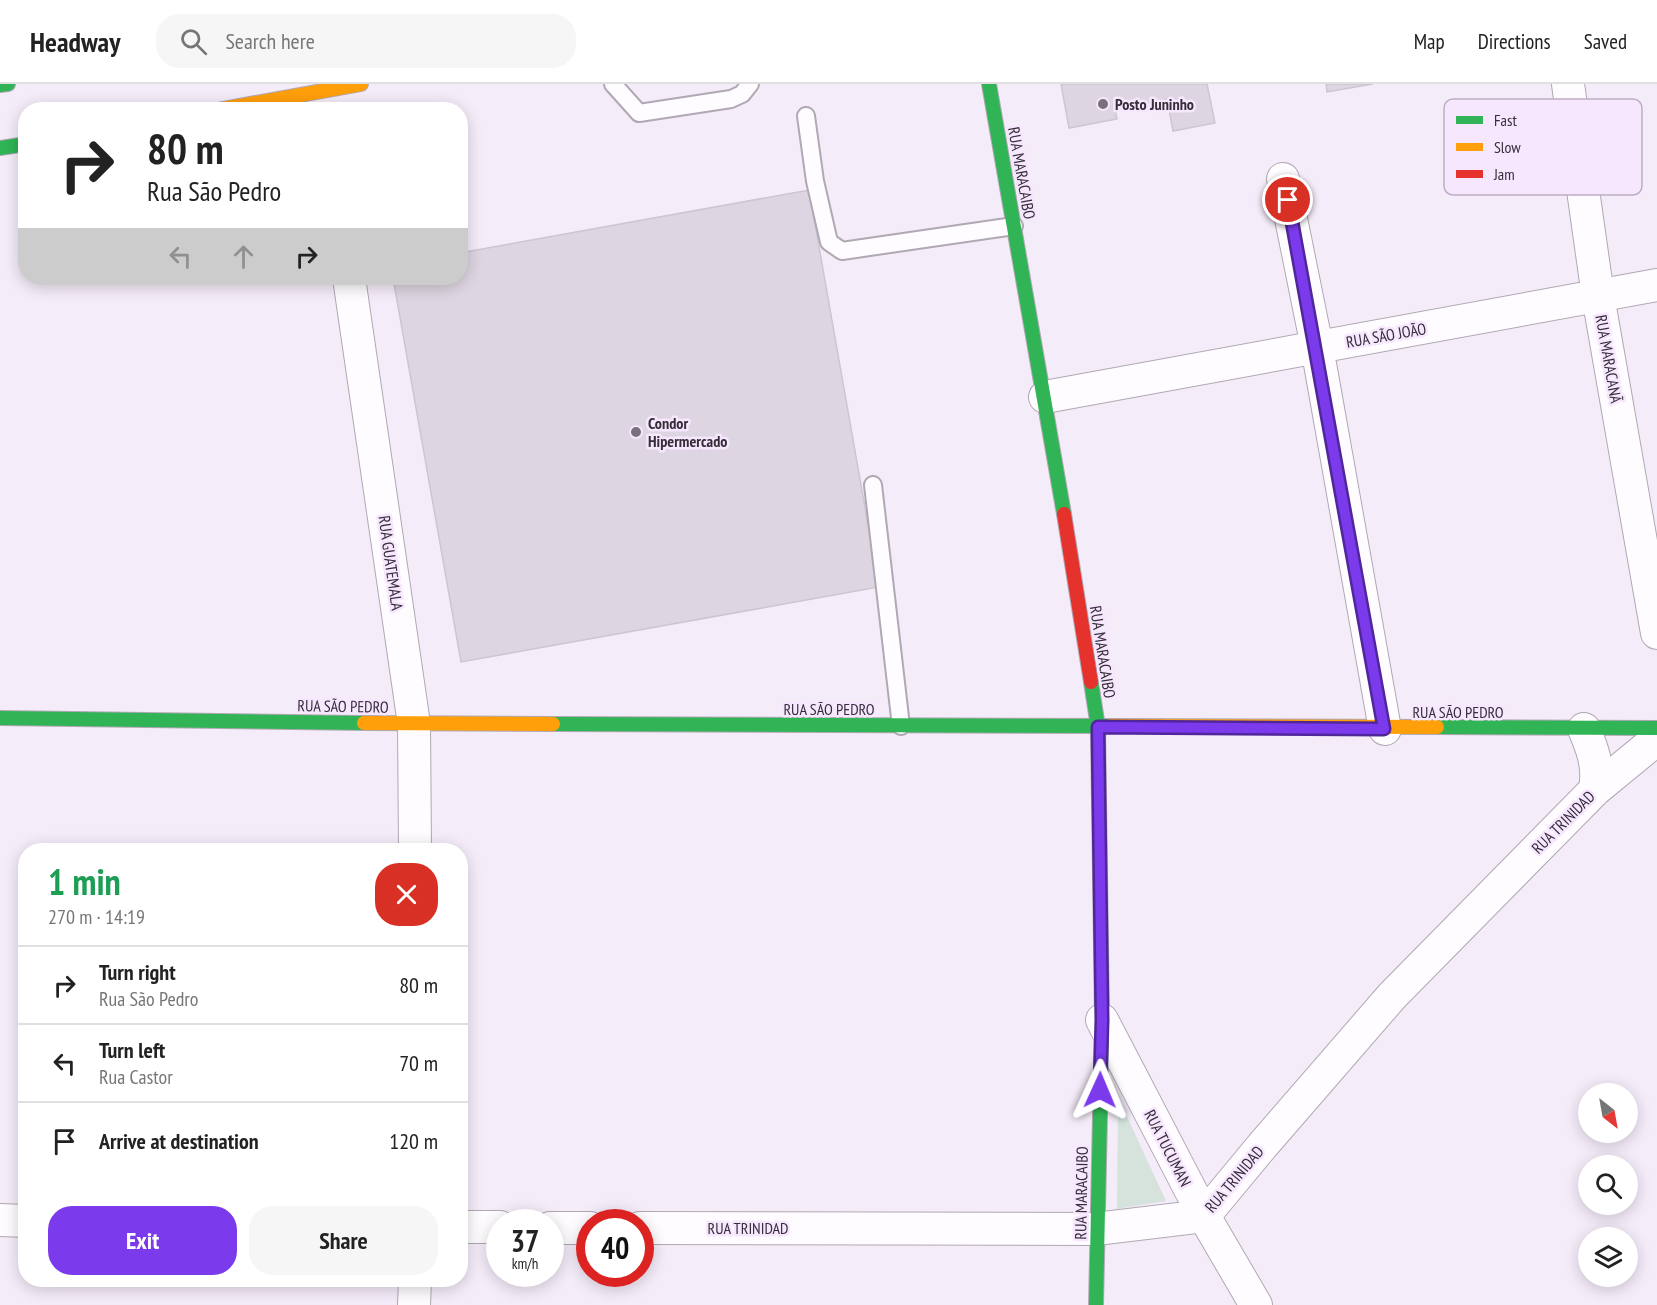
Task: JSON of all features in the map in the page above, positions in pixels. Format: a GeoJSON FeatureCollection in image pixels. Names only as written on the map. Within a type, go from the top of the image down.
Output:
{"type":"FeatureCollection","features":[{"type":"Feature","properties":{"kind":"street"},"geometry":{"type":"LineString","coordinates":[[0,85],[8,84]]}},
{"type":"Feature","properties":{"kind":"street"},"geometry":{"type":"LineString","coordinates":[[302,102],[323,100],[361,84]]}},
{"type":"Feature","properties":{"kind":"street","name":"RUA MARACAIBO"},"geometry":{"type":"LineString","coordinates":[[989,84],[1045,397],[1098,727],[1102,1020],[1096,1305]]}},
{"type":"Feature","properties":{"kind":"street","name":"RUA MARACANÃ"},"geometry":{"type":"LineString","coordinates":[[1568,84],[1570,99]]}},
{"type":"Feature","properties":{"kind":"street"},"geometry":{"type":"LineString","coordinates":[[0,148],[18,145]]}},
{"type":"Feature","properties":{"kind":"street"},"geometry":{"type":"LineString","coordinates":[[1283,179],[1317,347],[1384,729]]}},
{"type":"Feature","properties":{"kind":"street","name":"RUA MARACANÃ"},"geometry":{"type":"LineString","coordinates":[[1584,195],[1598,296],[1657,633]]}},
{"type":"Feature","properties":{"kind":"street","name":"RUA GUATEMALA"},"geometry":{"type":"LineString","coordinates":[[350,285],[414,724],[415,843]]}},
{"type":"Feature","properties":{"kind":"street","name":"RUA SÃO JOÃO"},"geometry":{"type":"LineString","coordinates":[[1045,397],[1657,285]]}},
{"type":"Feature","properties":{"kind":"street","name":"RUA SÃO PEDRO"},"geometry":{"type":"LineString","coordinates":[[0,718],[414,724],[1384,729],[1657,728]]}},
{"type":"Feature","properties":{"kind":"street"},"geometry":{"type":"LineString","coordinates":[[1584,729],[1596,758],[1598,772],[1595,790]]}},
{"type":"Feature","properties":{"kind":"street","name":"RUA TRINIDAD"},"geometry":{"type":"LineString","coordinates":[[654,1228],[1096,1229],[1204,1216],[1392,996],[1595,790],[1657,739]]}},
{"type":"Feature","properties":{"kind":"street","name":"RUA TUCUMAN"},"geometry":{"type":"LineString","coordinates":[[1102,1020],[1204,1216],[1256,1305]]}},
{"type":"Feature","properties":{"kind":"street"},"geometry":{"type":"LineString","coordinates":[[0,1220],[18,1221]]}},
{"type":"Feature","properties":{"kind":"street"},"geometry":{"type":"LineString","coordinates":[[468,1227],[486,1227]]}},
{"type":"Feature","properties":{"kind":"street"},"geometry":{"type":"LineString","coordinates":[[414,1305],[415,1287]]}},
{"type":"Feature","properties":{"kind":"lane"},"geometry":{"type":"LineString","coordinates":[[613,84],[639,113],[730,99],[742,94],[750,84]]}},
{"type":"Feature","properties":{"kind":"lane"},"geometry":{"type":"LineString","coordinates":[[806,117],[815,181],[829,242],[835,248],[842,251],[1014,226]]}},
{"type":"Feature","properties":{"kind":"lane"},"geometry":{"type":"LineString","coordinates":[[873,485],[902,726]]}},
{"type":"Feature","properties":{"kind":"shaded area"},"geometry":{"type":"Polygon","coordinates":[[[1118,1097],[1166,1201],[1117,1209],[1118,1097]]]}},
{"type":"Feature","properties":{"kind":"building","name":"Posto Juninho"},"geometry":{"type":"Polygon","coordinates":[[[1061,84],[1207,84],[1215,123],[1173,131],[1167,99],[1115,109],[1117,119],[1069,128],[1061,84]]]}},
{"type":"Feature","properties":{"kind":"building"},"geometry":{"type":"Polygon","coordinates":[[[1326,84],[1373,84],[1327,92],[1326,84]]]}},
{"type":"Feature","properties":{"kind":"building","name":"Condor Hipermercado"},"geometry":{"type":"Polygon","coordinates":[[[809,190],[879,587],[461,662],[394,285],[468,285],[468,252],[809,190]]]}},
{"type":"Feature","properties":{"kind":"traffic: fast"},"geometry":{"type":"LineString","coordinates":[[0,85],[8,84]]}},
{"type":"Feature","properties":{"kind":"traffic: fast"},"geometry":{"type":"LineString","coordinates":[[989,84],[1064,514]]}},
{"type":"Feature","properties":{"kind":"traffic: fast"},"geometry":{"type":"LineString","coordinates":[[0,148],[18,145]]}},
{"type":"Feature","properties":{"kind":"traffic: fast"},"geometry":{"type":"LineString","coordinates":[[1091,682],[1098,727],[1102,1020],[1096,1305]]}},
{"type":"Feature","properties":{"kind":"traffic: fast"},"geometry":{"type":"LineString","coordinates":[[0,718],[364,723]]}},
{"type":"Feature","properties":{"kind":"traffic: fast"},"geometry":{"type":"LineString","coordinates":[[553,724],[1110,726]]}},
{"type":"Feature","properties":{"kind":"traffic: fast"},"geometry":{"type":"LineString","coordinates":[[1437,727],[1657,728]]}},
{"type":"Feature","properties":{"kind":"traffic: slow"},"geometry":{"type":"LineString","coordinates":[[261,102],[361,84]]}},
{"type":"Feature","properties":{"kind":"traffic: slow"},"geometry":{"type":"LineString","coordinates":[[364,723],[553,724]]}},
{"type":"Feature","properties":{"kind":"traffic: slow"},"geometry":{"type":"LineString","coordinates":[[1110,726],[1437,727]]}},
{"type":"Feature","properties":{"kind":"traffic: jam"},"geometry":{"type":"LineString","coordinates":[[1064,514],[1091,682]]}},
{"type":"Feature","properties":{"kind":"place","name":"Posto Juninho"},"geometry":{"type":"Point","coordinates":[1103,104]}},
{"type":"Feature","properties":{"kind":"place","name":"Condor Hipermercado"},"geometry":{"type":"Point","coordinates":[636,432]}},
{"type":"Feature","properties":{"kind":"route"},"geometry":{"type":"LineString","coordinates":[[1100,1090],[1102,1020],[1098,727],[1384,729],[1317,347],[1288,200]]}}]}
